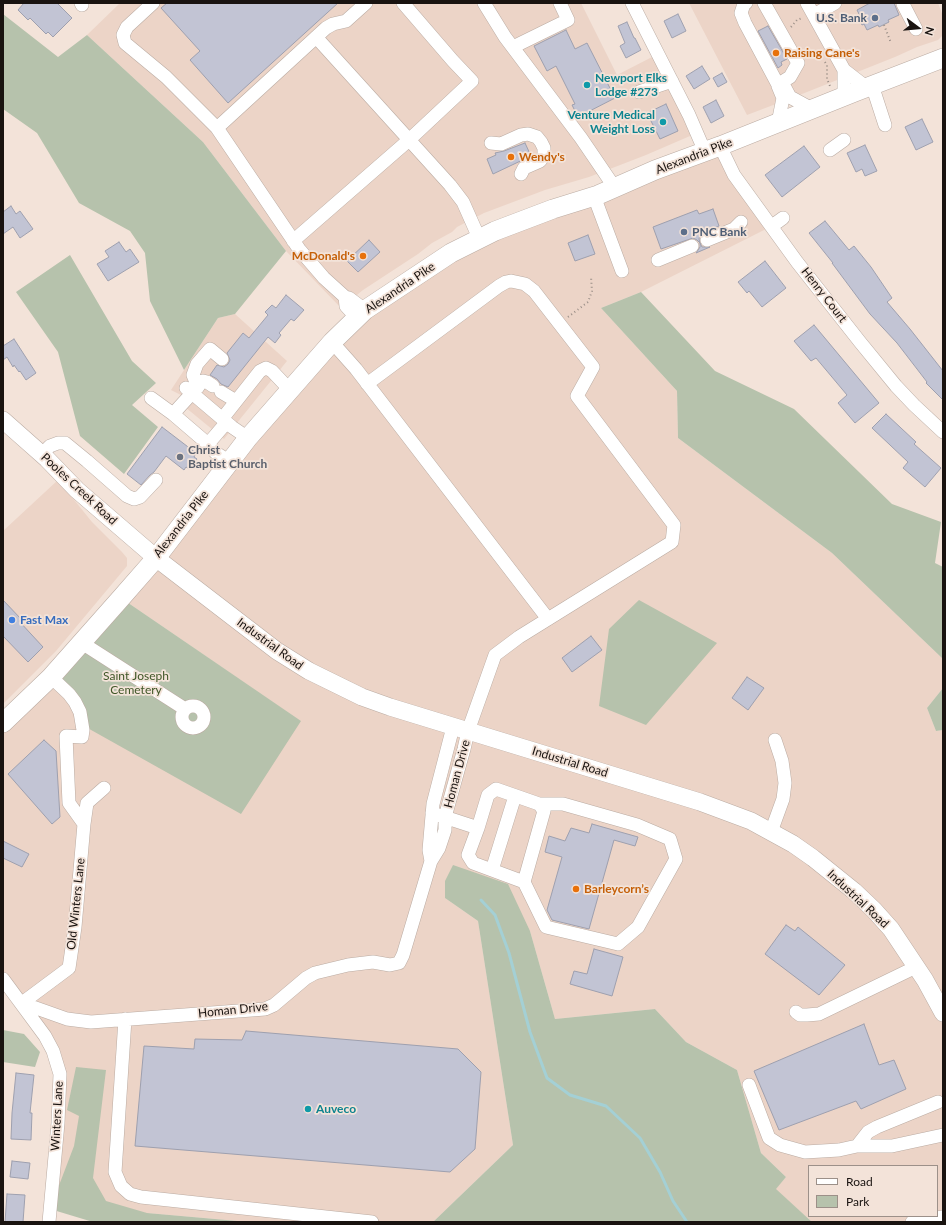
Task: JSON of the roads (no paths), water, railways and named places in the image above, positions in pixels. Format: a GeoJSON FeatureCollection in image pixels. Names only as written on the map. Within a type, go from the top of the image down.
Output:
{"type":"FeatureCollection","features":[{"type":"Feature","properties":{"kind":"highway","name":"Alexandria Pike"},"geometry":{"type":"LineString","coordinates":[[3,723],[51,677],[82,643],[156,558],[248,438],[332,342],[361,314],[451,253],[479,238],[553,209],[615,188],[655,170],[778,123],[812,109],[837,91],[869,86],[943,58]]}},
{"type":"Feature","properties":{"kind":"main road","name":"Pooles Creek Road"},"geometry":{"type":"LineString","coordinates":[[3,420],[42,454],[77,490],[156,558]]}},
{"type":"Feature","properties":{"kind":"main road","name":"Industrial Road"},"geometry":{"type":"LineString","coordinates":[[156,558],[277,651],[309,671],[362,697],[460,729],[700,802],[740,817],[771,832],[813,858],[854,891],[874,910],[891,929],[940,1005],[943,1013]]}},
{"type":"Feature","properties":{"kind":"street"},"geometry":{"type":"LineString","coordinates":[[153,3],[127,27],[123,35],[125,43],[166,77],[217,128],[293,241],[311,264],[345,297],[349,298],[361,314]]}},
{"type":"Feature","properties":{"kind":"street"},"geometry":{"type":"LineString","coordinates":[[217,128],[326,28],[332,24],[346,21],[366,3]]}},
{"type":"Feature","properties":{"kind":"street"},"geometry":{"type":"LineString","coordinates":[[293,241],[409,140],[472,81],[403,3]]}},
{"type":"Feature","properties":{"kind":"street"},"geometry":{"type":"LineString","coordinates":[[484,3],[513,47],[581,138],[615,188]]}},
{"type":"Feature","properties":{"kind":"street"},"geometry":{"type":"LineString","coordinates":[[513,47],[568,20],[560,3]]}},
{"type":"Feature","properties":{"kind":"street","name":"Henry Court"},"geometry":{"type":"LineString","coordinates":[[632,3],[698,132],[734,175],[797,262],[885,373],[914,405],[943,432]]}},
{"type":"Feature","properties":{"kind":"street"},"geometry":{"type":"LineString","coordinates":[[746,3],[744,4],[741,13],[783,98],[778,123]]}},
{"type":"Feature","properties":{"kind":"street"},"geometry":{"type":"LineString","coordinates":[[764,3],[798,63],[790,77],[775,81]]}},
{"type":"Feature","properties":{"kind":"street"},"geometry":{"type":"LineString","coordinates":[[807,3],[809,17],[844,70],[869,86],[885,125]]}},
{"type":"Feature","properties":{"kind":"street"},"geometry":{"type":"LineString","coordinates":[[809,17],[835,3]]}},
{"type":"Feature","properties":{"kind":"street"},"geometry":{"type":"LineString","coordinates":[[903,4],[916,29]]}},
{"type":"Feature","properties":{"kind":"street"},"geometry":{"type":"LineString","coordinates":[[316,37],[450,185],[463,202],[479,238]]}},
{"type":"Feature","properties":{"kind":"street"},"geometry":{"type":"LineString","coordinates":[[837,91],[844,70]]}},
{"type":"Feature","properties":{"kind":"street"},"geometry":{"type":"LineString","coordinates":[[639,92],[672,81]]}},
{"type":"Feature","properties":{"kind":"street"},"geometry":{"type":"LineString","coordinates":[[775,81],[790,97],[812,109]]}},
{"type":"Feature","properties":{"kind":"street"},"geometry":{"type":"LineString","coordinates":[[492,143],[502,144],[521,135],[528,134],[536,137],[542,142],[544,156],[540,161],[524,168],[521,174]]}},
{"type":"Feature","properties":{"kind":"street"},"geometry":{"type":"LineString","coordinates":[[830,150],[844,140]]}},
{"type":"Feature","properties":{"kind":"street"},"geometry":{"type":"LineString","coordinates":[[594,196],[622,271]]}},
{"type":"Feature","properties":{"kind":"street"},"geometry":{"type":"LineString","coordinates":[[772,226],[783,218]]}},
{"type":"Feature","properties":{"kind":"street"},"geometry":{"type":"LineString","coordinates":[[707,240],[734,229],[741,222]]}},
{"type":"Feature","properties":{"kind":"street"},"geometry":{"type":"LineString","coordinates":[[658,260],[692,246]]}},
{"type":"Feature","properties":{"kind":"street"},"geometry":{"type":"LineString","coordinates":[[367,384],[499,286],[511,281],[525,284],[534,291],[593,367],[577,396],[674,525],[672,542],[519,637],[495,655],[460,729]]}},
{"type":"Feature","properties":{"kind":"street"},"geometry":{"type":"LineString","coordinates":[[332,342],[347,358],[548,619]]}},
{"type":"Feature","properties":{"kind":"street"},"geometry":{"type":"LineString","coordinates":[[222,359],[210,349],[197,364],[193,375],[192,389],[224,421],[248,438]]}},
{"type":"Feature","properties":{"kind":"street"},"geometry":{"type":"LineString","coordinates":[[208,444],[236,401],[260,371],[266,368],[272,371],[289,390]]}},
{"type":"Feature","properties":{"kind":"street"},"geometry":{"type":"LineString","coordinates":[[173,414],[192,389],[203,381],[207,382],[236,401]]}},
{"type":"Feature","properties":{"kind":"street"},"geometry":{"type":"LineString","coordinates":[[151,398],[173,414],[208,444],[216,453],[230,462]]}},
{"type":"Feature","properties":{"kind":"street"},"geometry":{"type":"LineString","coordinates":[[42,454],[50,446],[58,443],[65,444],[127,496],[134,499],[140,497],[156,480]]}},
{"type":"Feature","properties":{"kind":"street"},"geometry":{"type":"LineString","coordinates":[[82,643],[185,709]]}},
{"type":"Feature","properties":{"kind":"street"},"geometry":{"type":"LineString","coordinates":[[51,677],[76,702],[80,712],[83,730],[82,737],[66,736],[69,803],[84,824]]}},
{"type":"Feature","properties":{"kind":"street","name":"Homan Drive"},"geometry":{"type":"LineString","coordinates":[[431,861],[429,850],[433,804],[460,729]]}},
{"type":"Feature","properties":{"kind":"street","name":"Homan Drive"},"geometry":{"type":"LineString","coordinates":[[22,1003],[67,1019],[91,1022],[265,1009],[274,1005],[306,978],[315,973],[348,965],[373,962],[390,965],[399,963],[431,861],[439,848],[445,830],[445,817],[464,749],[460,729]]}},
{"type":"Feature","properties":{"kind":"street"},"geometry":{"type":"LineString","coordinates":[[771,832],[783,799],[785,783],[782,761],[775,740]]}},
{"type":"Feature","properties":{"kind":"street","name":"Old Winters Lane"},"geometry":{"type":"LineString","coordinates":[[22,1003],[69,968],[75,927],[87,803],[104,788]]}},
{"type":"Feature","properties":{"kind":"street"},"geometry":{"type":"LineString","coordinates":[[524,882],[473,863],[468,855],[488,795],[496,790],[539,804],[563,804],[637,825],[670,839],[676,859],[638,927],[618,944],[546,928],[524,882],[544,811],[539,804]]}},
{"type":"Feature","properties":{"kind":"street"},"geometry":{"type":"LineString","coordinates":[[492,870],[515,796]]}},
{"type":"Feature","properties":{"kind":"street"},"geometry":{"type":"LineString","coordinates":[[432,813],[478,828]]}},
{"type":"Feature","properties":{"kind":"street"},"geometry":{"type":"LineString","coordinates":[[796,1012],[800,1015],[806,1016],[819,1014],[916,967]]}},
{"type":"Feature","properties":{"kind":"street","name":"Winters Lane"},"geometry":{"type":"LineString","coordinates":[[3,979],[45,1036],[53,1051],[60,1074],[58,1123],[49,1222]]}},
{"type":"Feature","properties":{"kind":"street"},"geometry":{"type":"LineString","coordinates":[[125,1019],[115,1172],[121,1186],[130,1194],[141,1197],[372,1222]]}},
{"type":"Feature","properties":{"kind":"street"},"geometry":{"type":"LineString","coordinates":[[749,1085],[769,1138],[780,1145],[805,1152],[839,1150],[857,1146],[892,1146],[943,1135]]}},
{"type":"Feature","properties":{"kind":"street"},"geometry":{"type":"LineString","coordinates":[[857,1146],[868,1132],[877,1127],[938,1102]]}},
{"type":"Feature","properties":{"kind":"street"},"geometry":{"type":"LineString","coordinates":[[912,1222],[943,1217]]}},
{"type":"Feature","properties":{"kind":"waterway"},"geometry":{"type":"LineString","coordinates":[[481,900],[495,915],[509,953],[530,1032],[547,1078],[570,1095],[606,1106],[640,1138],[660,1172],[673,1201],[687,1222]]}},
{"type":"Feature","properties":{"kind":"place","name":"U.S. Bank"},"geometry":{"type":"Point","coordinates":[875,18]}},
{"type":"Feature","properties":{"kind":"place","name":"Raising Cane's"},"geometry":{"type":"Point","coordinates":[776,53]}},
{"type":"Feature","properties":{"kind":"place","name":"Newport Elks Lodge #273"},"geometry":{"type":"Point","coordinates":[587,85]}},
{"type":"Feature","properties":{"kind":"place","name":"Venture Medical Weight Loss"},"geometry":{"type":"Point","coordinates":[663,122]}},
{"type":"Feature","properties":{"kind":"place","name":"Wendy's"},"geometry":{"type":"Point","coordinates":[511,157]}},
{"type":"Feature","properties":{"kind":"place","name":"PNC Bank"},"geometry":{"type":"Point","coordinates":[684,232]}},
{"type":"Feature","properties":{"kind":"place","name":"McDonald's"},"geometry":{"type":"Point","coordinates":[363,256]}},
{"type":"Feature","properties":{"kind":"place","name":"Christ Baptist Church"},"geometry":{"type":"Point","coordinates":[180,457]}},
{"type":"Feature","properties":{"kind":"place","name":"Fast Max"},"geometry":{"type":"Point","coordinates":[12,620]}},
{"type":"Feature","properties":{"kind":"place","name":"Barleycorn’s"},"geometry":{"type":"Point","coordinates":[576,889]}},
{"type":"Feature","properties":{"kind":"place","name":"Auveco"},"geometry":{"type":"Point","coordinates":[308,1109]}},
{"type":"Feature","properties":{"kind":"park label","name":"Saint Joseph Cemetery"},"geometry":{"type":"Point","coordinates":[136,683]}}]}
